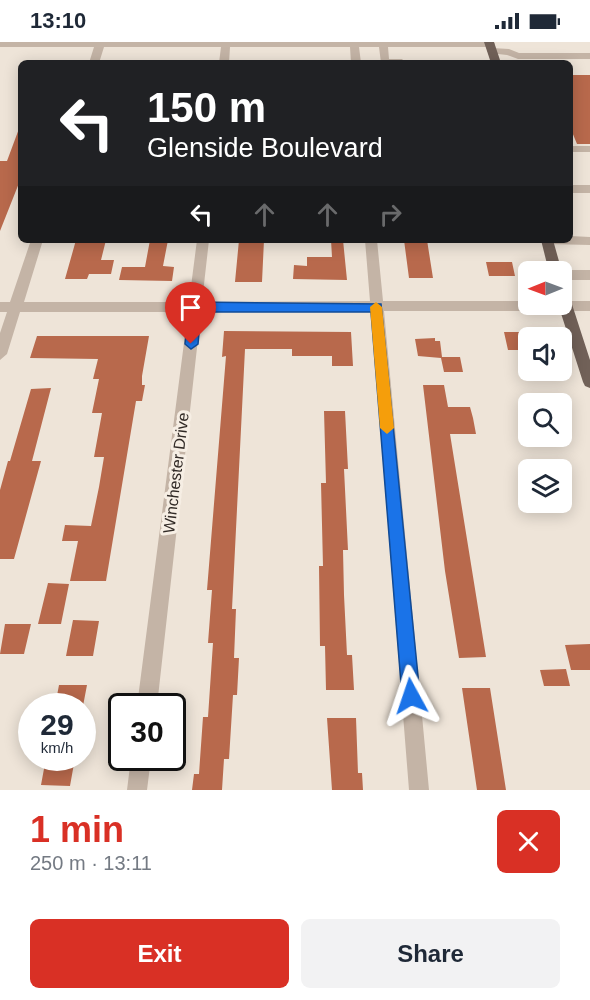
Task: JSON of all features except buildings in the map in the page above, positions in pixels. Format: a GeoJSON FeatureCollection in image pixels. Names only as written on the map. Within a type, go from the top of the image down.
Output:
{"type":"FeatureCollection","features":[{"type":"Feature","properties":{"kind":"main road"},"geometry":{"type":"LineString","coordinates":[[548,243],[553,261]]}},
{"type":"Feature","properties":{"kind":"main road"},"geometry":{"type":"LineString","coordinates":[[568,315],[590,382]]}},
{"type":"Feature","properties":{"kind":"street"},"geometry":{"type":"LineString","coordinates":[[224,60],[226,43]]}},
{"type":"Feature","properties":{"kind":"street"},"geometry":{"type":"LineString","coordinates":[[0,44],[399,45],[452,43],[490,46],[519,60],[590,56]]}},
{"type":"Feature","properties":{"kind":"street"},"geometry":{"type":"LineString","coordinates":[[95,60],[100,44]]}},
{"type":"Feature","properties":{"kind":"street"},"geometry":{"type":"LineString","coordinates":[[354,45],[356,60]]}},
{"type":"Feature","properties":{"kind":"street"},"geometry":{"type":"LineString","coordinates":[[383,45],[385,60]]}},
{"type":"Feature","properties":{"kind":"street"},"geometry":{"type":"LineString","coordinates":[[399,45],[402,60]]}},
{"type":"Feature","properties":{"kind":"street"},"geometry":{"type":"LineString","coordinates":[[573,149],[590,149]]}},
{"type":"Feature","properties":{"kind":"street"},"geometry":{"type":"LineString","coordinates":[[573,189],[590,189]]}},
{"type":"Feature","properties":{"kind":"street"},"geometry":{"type":"LineString","coordinates":[[573,241],[590,241]]}},
{"type":"Feature","properties":{"kind":"street"},"geometry":{"type":"LineString","coordinates":[[0,354],[36,243]]}},
{"type":"Feature","properties":{"kind":"street","name":"Winchester Drive"},"geometry":{"type":"LineString","coordinates":[[149,693],[203,243]]}},
{"type":"Feature","properties":{"kind":"street"},"geometry":{"type":"LineString","coordinates":[[371,243],[419,790]]}},
{"type":"Feature","properties":{"kind":"street"},"geometry":{"type":"LineString","coordinates":[[572,275],[590,275]]}},
{"type":"Feature","properties":{"kind":"street"},"geometry":{"type":"LineString","coordinates":[[0,307],[376,307],[518,302]]}},
{"type":"Feature","properties":{"kind":"street"},"geometry":{"type":"LineString","coordinates":[[572,302],[590,306]]}},
{"type":"Feature","properties":{"kind":"street"},"geometry":{"type":"LineString","coordinates":[[137,790],[139,771]]}},
{"type":"Feature","properties":{"kind":"slow traffic"},"geometry":{"type":"LineString","coordinates":[[376,307],[387,428]]}},
{"type":"Feature","properties":{"kind":"route"},"geometry":{"type":"LineString","coordinates":[[191,344],[195,307],[376,307],[411,696]]}}]}
